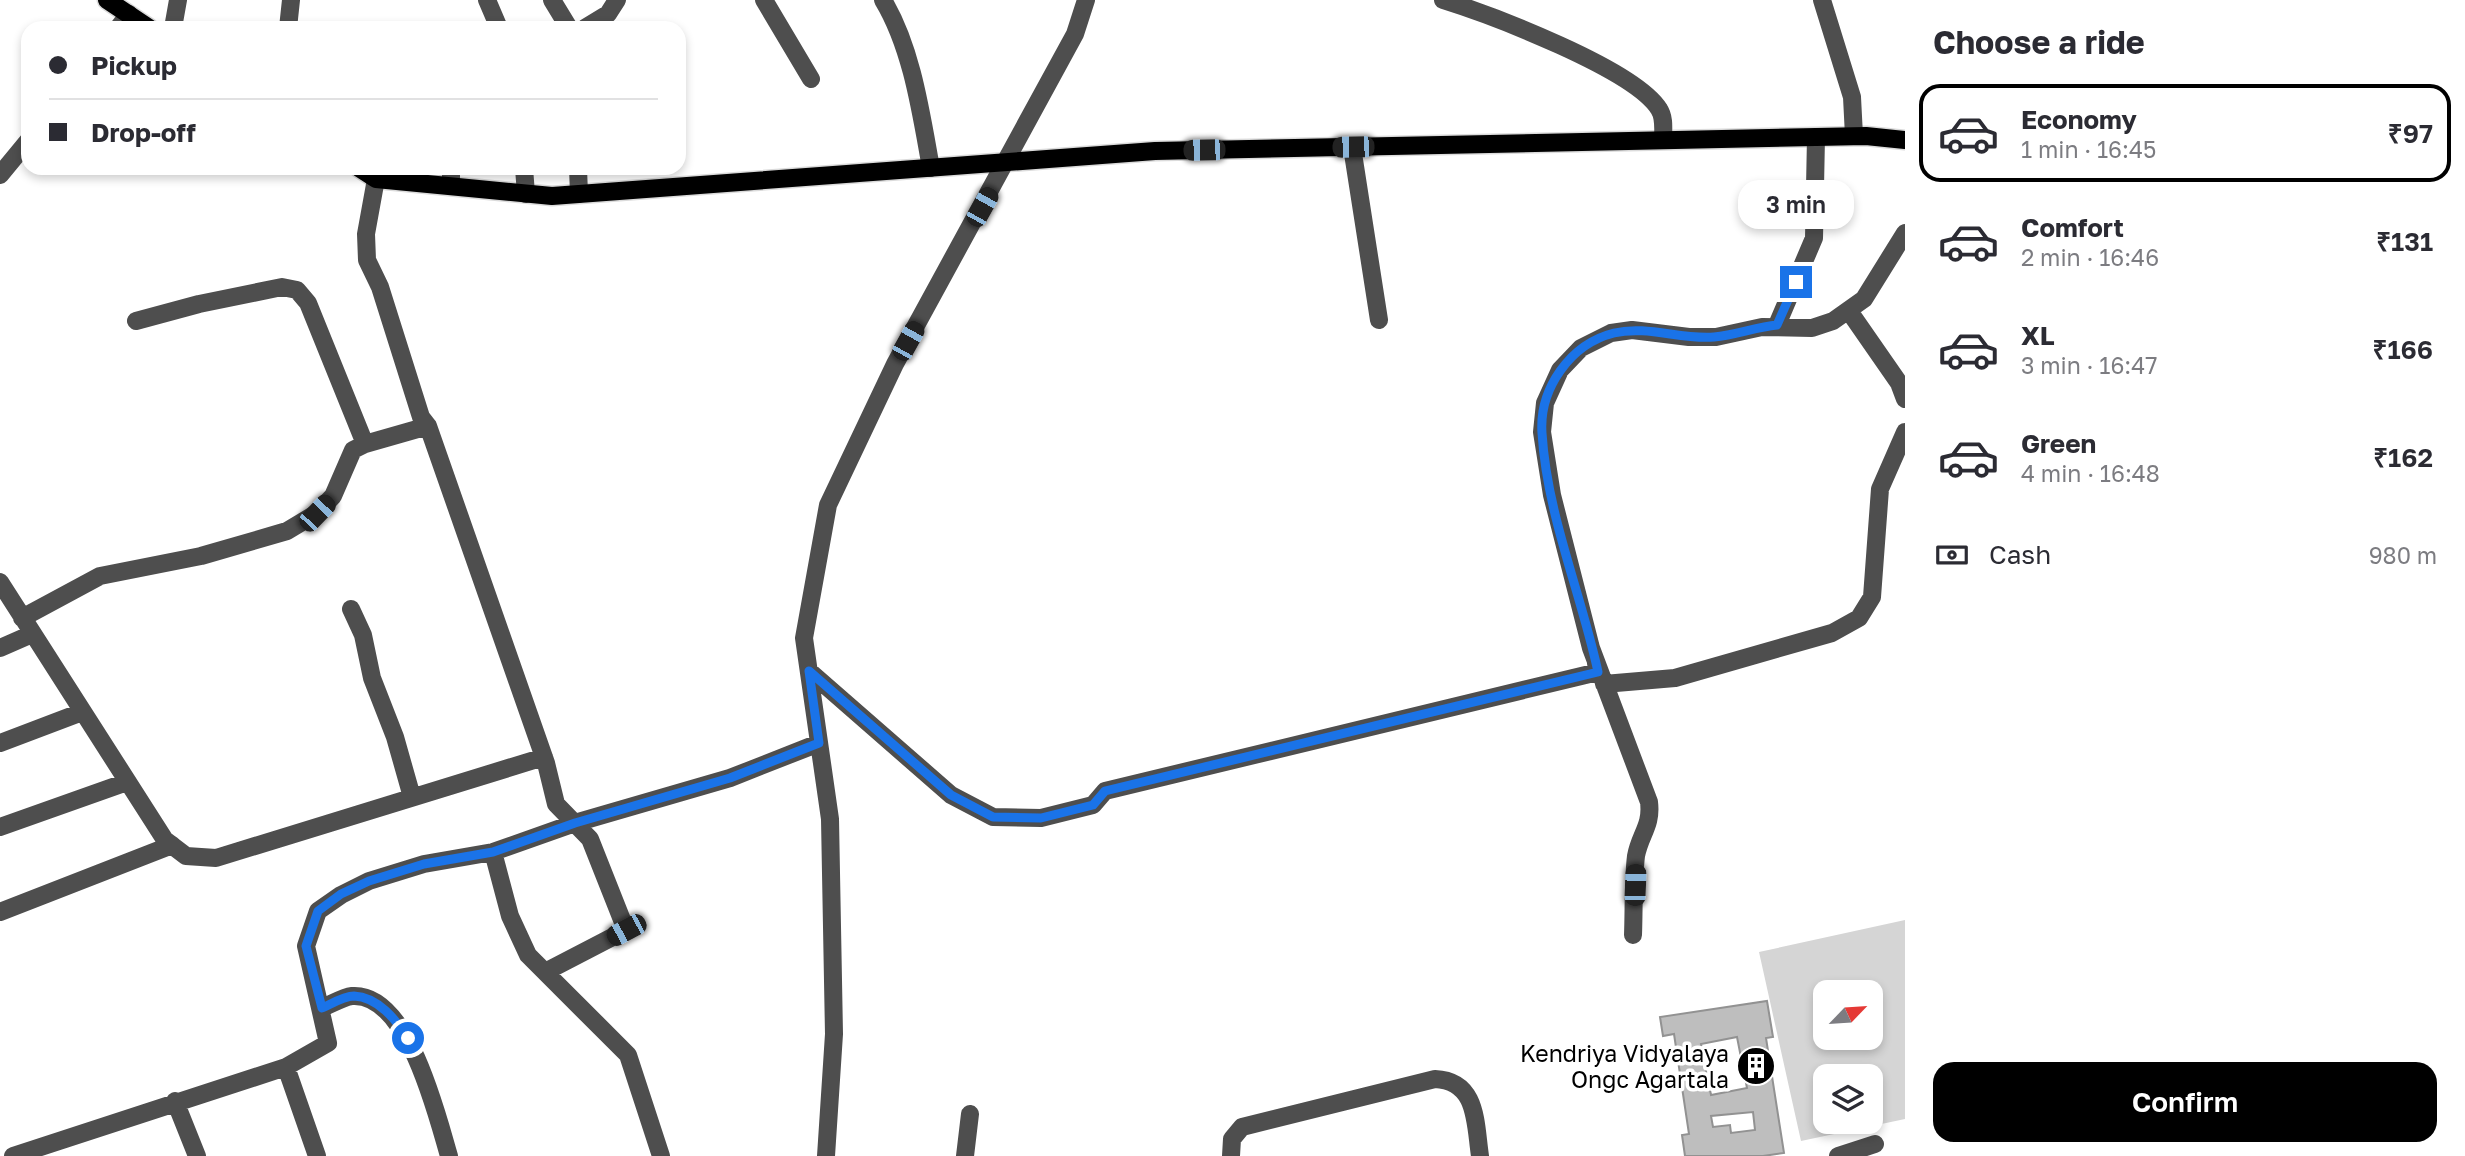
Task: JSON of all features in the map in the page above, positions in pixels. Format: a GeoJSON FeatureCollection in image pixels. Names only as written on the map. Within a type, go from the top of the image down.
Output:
{"type":"FeatureCollection","features":[{"type":"Feature","properties":{"kind":"main road"},"geometry":{"type":"LineString","coordinates":[[107,0],[124,21]]}},
{"type":"Feature","properties":{"kind":"main road"},"geometry":{"type":"LineString","coordinates":[[370,175],[376,179],[526,194],[579,194],[1155,151],[1854,136],[1905,140]]}},
{"type":"Feature","properties":{"kind":"street"},"geometry":{"type":"LineString","coordinates":[[174,21],[178,0]]}},
{"type":"Feature","properties":{"kind":"street"},"geometry":{"type":"LineString","coordinates":[[289,21],[291,0]]}},
{"type":"Feature","properties":{"kind":"street"},"geometry":{"type":"LineString","coordinates":[[487,0],[496,21]]}},
{"type":"Feature","properties":{"kind":"street"},"geometry":{"type":"LineString","coordinates":[[552,0],[565,21]]}},
{"type":"Feature","properties":{"kind":"street"},"geometry":{"type":"LineString","coordinates":[[596,21],[608,14],[617,0]]}},
{"type":"Feature","properties":{"kind":"street"},"geometry":{"type":"LineString","coordinates":[[764,0],[811,79]]}},
{"type":"Feature","properties":{"kind":"street"},"geometry":{"type":"LineString","coordinates":[[883,0],[893,16],[909,71],[931,168]]}},
{"type":"Feature","properties":{"kind":"street"},"geometry":{"type":"LineString","coordinates":[[826,1156],[834,1034],[830,819],[804,638],[828,505],[895,364],[1075,34],[1086,0]]}},
{"type":"Feature","properties":{"kind":"street"},"geometry":{"type":"LineString","coordinates":[[1443,0],[1536,33],[1639,88],[1661,111],[1663,140]]}},
{"type":"Feature","properties":{"kind":"street"},"geometry":{"type":"LineString","coordinates":[[1822,0],[1852,97],[1854,136]]}},
{"type":"Feature","properties":{"kind":"street"},"geometry":{"type":"LineString","coordinates":[[1777,325],[1814,238],[1816,137]]}},
{"type":"Feature","properties":{"kind":"street"},"geometry":{"type":"LineString","coordinates":[[1353,147],[1379,320]]}},
{"type":"Feature","properties":{"kind":"street"},"geometry":{"type":"LineString","coordinates":[[0,175],[21,150]]}},
{"type":"Feature","properties":{"kind":"street"},"geometry":{"type":"LineString","coordinates":[[451,175],[451,187]]}},
{"type":"Feature","properties":{"kind":"street"},"geometry":{"type":"LineString","coordinates":[[525,175],[526,194]]}},
{"type":"Feature","properties":{"kind":"street"},"geometry":{"type":"LineString","coordinates":[[578,175],[579,194]]}},
{"type":"Feature","properties":{"kind":"street"},"geometry":{"type":"LineString","coordinates":[[376,179],[366,234],[367,260],[380,288],[421,417],[428,426],[544,757],[556,804],[590,839],[626,930],[547,971]]}},
{"type":"Feature","properties":{"kind":"street"},"geometry":{"type":"LineString","coordinates":[[809,671],[951,795],[993,817],[1041,818],[1093,805],[1105,791],[1598,672],[1552,495],[1542,432],[1545,403],[1560,370],[1581,348],[1611,334],[1632,330],[1689,337],[1716,337],[1777,325],[1812,328],[1849,312],[1864,299],[1905,233]]}},
{"type":"Feature","properties":{"kind":"street"},"geometry":{"type":"LineString","coordinates":[[136,321],[199,304],[282,287],[297,290],[308,303],[365,444]]}},
{"type":"Feature","properties":{"kind":"street"},"geometry":{"type":"LineString","coordinates":[[1849,312],[1899,383],[1905,399]]}},
{"type":"Feature","properties":{"kind":"street"},"geometry":{"type":"LineString","coordinates":[[0,648],[100,576],[201,556],[287,531],[317,513],[333,496],[353,450],[428,426]]}},
{"type":"Feature","properties":{"kind":"street"},"geometry":{"type":"LineString","coordinates":[[1604,684],[1675,678],[1832,632],[1859,618],[1872,597],[1880,489],[1905,432]]}},
{"type":"Feature","properties":{"kind":"street"},"geometry":{"type":"LineString","coordinates":[[0,582],[165,840],[186,856],[216,858],[544,757]]}},
{"type":"Feature","properties":{"kind":"street"},"geometry":{"type":"LineString","coordinates":[[351,609],[363,635],[372,678],[395,737],[412,797]]}},
{"type":"Feature","properties":{"kind":"street"},"geometry":{"type":"LineString","coordinates":[[1596,663],[1633,754],[1651,815],[1636,860],[1633,935]]}},
{"type":"Feature","properties":{"kind":"street"},"geometry":{"type":"LineString","coordinates":[[0,743],[82,712]]}},
{"type":"Feature","properties":{"kind":"street"},"geometry":{"type":"LineString","coordinates":[[13,1156],[286,1067],[328,1043],[306,946],[318,911],[341,894],[369,881],[424,864],[493,852],[575,823],[730,778],[819,743]]}},
{"type":"Feature","properties":{"kind":"street"},"geometry":{"type":"LineString","coordinates":[[0,827],[127,782]]}},
{"type":"Feature","properties":{"kind":"street"},"geometry":{"type":"LineString","coordinates":[[0,912],[172,845],[165,840]]}},
{"type":"Feature","properties":{"kind":"street"},"geometry":{"type":"LineString","coordinates":[[493,852],[510,916],[528,954],[628,1055],[661,1156]]}},
{"type":"Feature","properties":{"kind":"street"},"geometry":{"type":"LineString","coordinates":[[322,1008],[352,996],[364,998],[380,1006],[399,1024],[408,1038],[430,1094],[449,1156]]}},
{"type":"Feature","properties":{"kind":"street"},"geometry":{"type":"LineString","coordinates":[[286,1067],[317,1156]]}},
{"type":"Feature","properties":{"kind":"street"},"geometry":{"type":"LineString","coordinates":[[1231,1156],[1232,1139],[1242,1127],[1435,1079],[1450,1080],[1462,1087],[1468,1096],[1480,1156]]}},
{"type":"Feature","properties":{"kind":"street"},"geometry":{"type":"LineString","coordinates":[[175,1101],[197,1156]]}},
{"type":"Feature","properties":{"kind":"street"},"geometry":{"type":"LineString","coordinates":[[965,1156],[970,1114]]}},
{"type":"Feature","properties":{"kind":"street"},"geometry":{"type":"LineString","coordinates":[[1838,1156],[1875,1144]]}},
{"type":"Feature","properties":{"kind":"shaded area"},"geometry":{"type":"Polygon","coordinates":[[[1905,920],[1905,1119],[1883,1124],[1883,1064],[1813,1064],[1813,1134],[1834,1134],[1801,1141],[1759,952],[1905,920]]]}},
{"type":"Feature","properties":{"kind":"building","name":"Kendriya Vidyalaya Ongc Agartala"},"geometry":{"type":"Polygon","coordinates":[[[1767,1001],[1773,1037],[1766,1038],[1784,1153],[1763,1156],[1685,1156],[1682,1135],[1689,1134],[1674,1034],[1663,1036],[1660,1017],[1767,1001]],[[1737,1037],[1701,1044],[1711,1095],[1747,1088],[1737,1037]],[[1753,1112],[1711,1116],[1713,1127],[1730,1125],[1731,1133],[1755,1130],[1753,1112]]]}},
{"type":"Feature","properties":{"kind":"place","name":"Kendriya Vidyalaya Ongc Agartala"},"geometry":{"type":"Point","coordinates":[1756,1066]}},
{"type":"Feature","properties":{"kind":"route"},"geometry":{"type":"LineString","coordinates":[[408,1038],[399,1024],[380,1006],[364,998],[352,996],[322,1008],[306,946],[318,911],[341,894],[369,881],[424,864],[493,852],[575,823],[730,778],[819,743],[809,671],[951,795],[993,817],[1041,818],[1093,805],[1105,791],[1598,672],[1552,495],[1542,432],[1545,403],[1560,370],[1581,348],[1611,334],[1632,330],[1689,337],[1716,337],[1777,325],[1796,282]]}}]}
